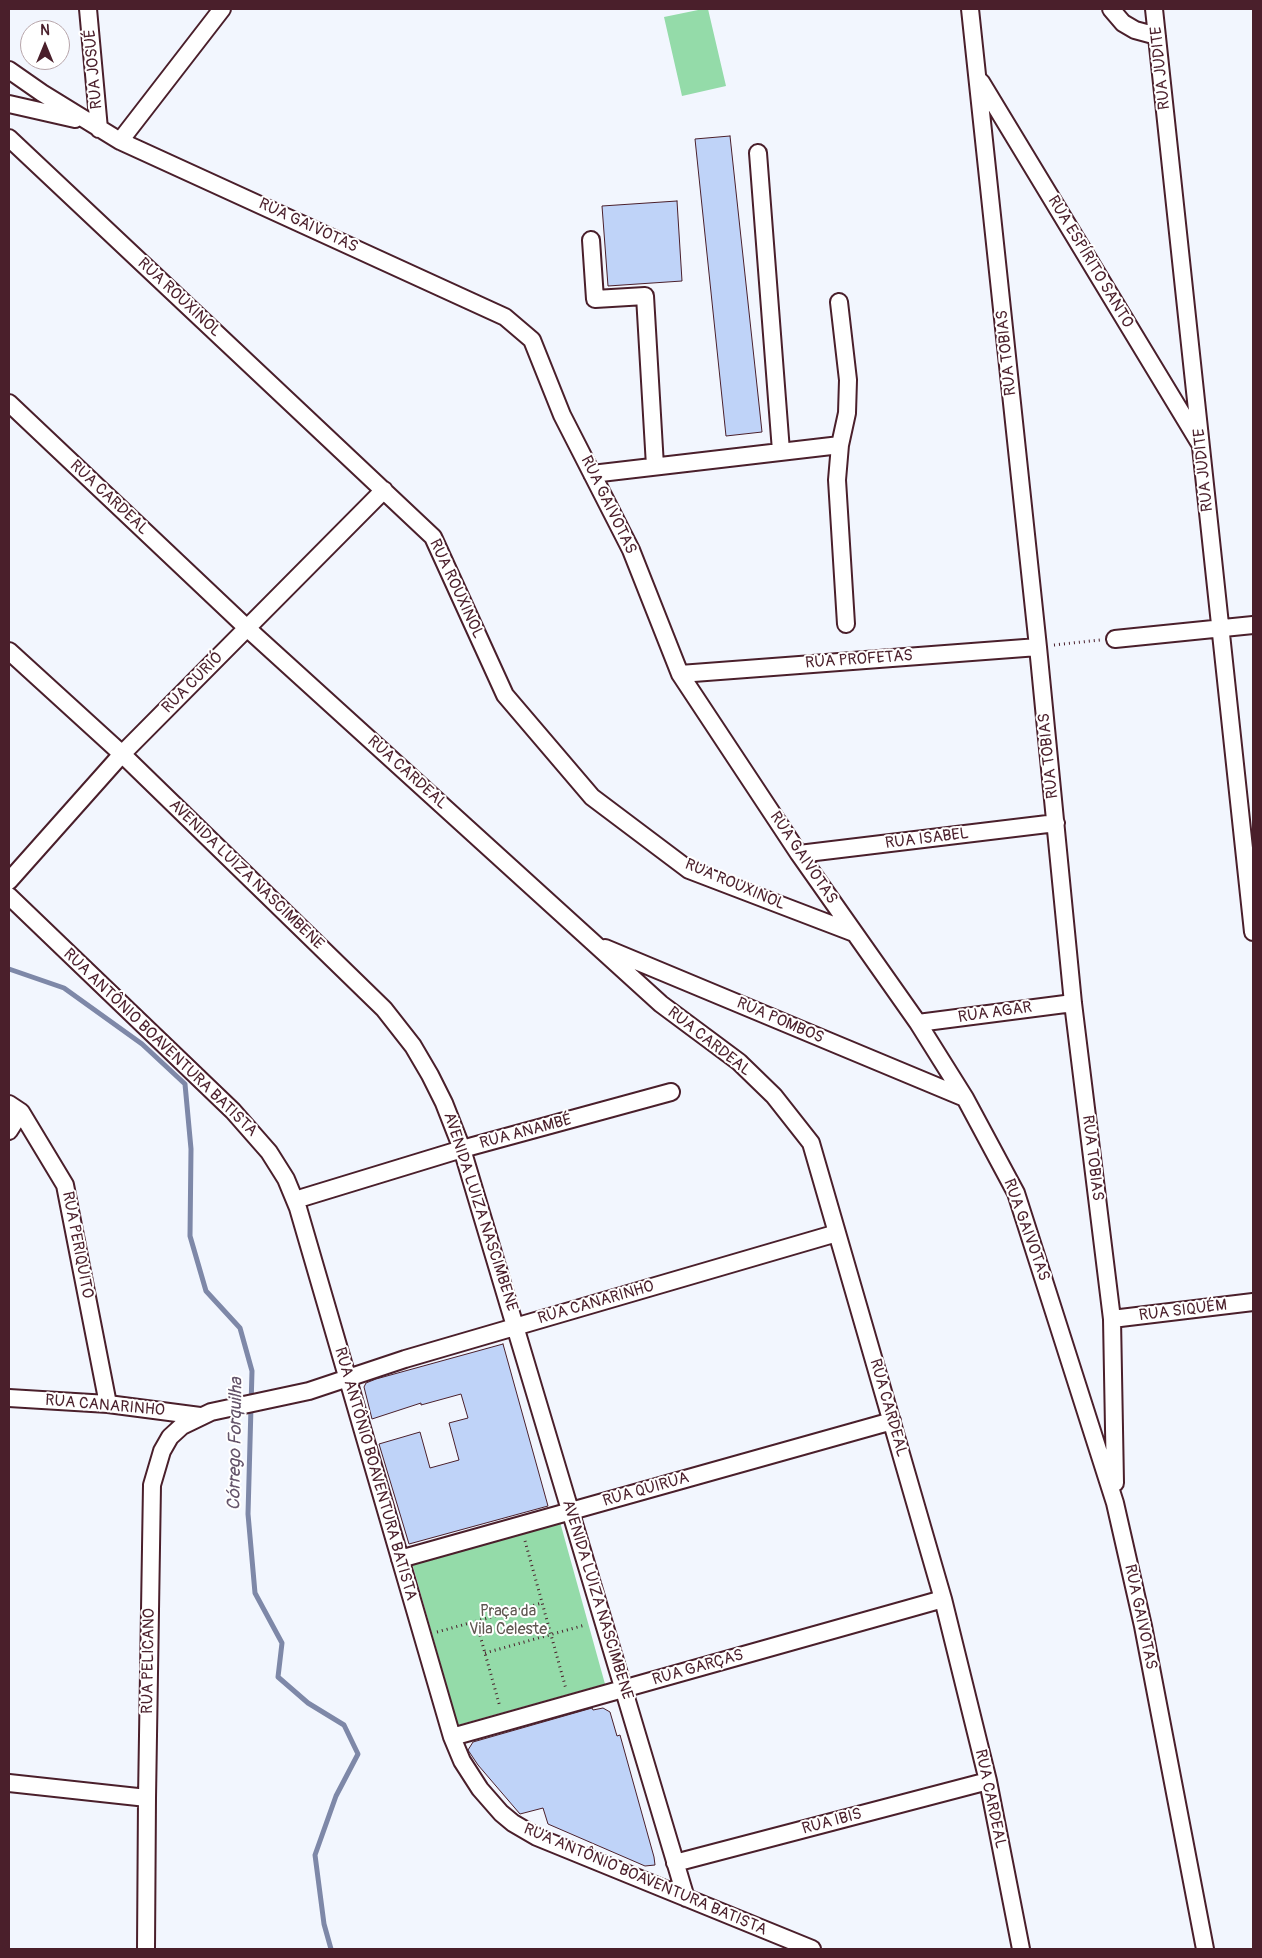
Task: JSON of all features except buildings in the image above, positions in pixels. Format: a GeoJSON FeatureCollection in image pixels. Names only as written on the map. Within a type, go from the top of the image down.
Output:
{"type":"FeatureCollection","features":[{"type":"Feature","properties":{"kind":"street","name":"RUA JOSUÉ"},"geometry":{"type":"LineString","coordinates":[[88,9],[93,125]]}},
{"type":"Feature","properties":{"kind":"street"},"geometry":{"type":"LineString","coordinates":[[120,141],[222,9]]}},
{"type":"Feature","properties":{"kind":"street","name":"RUA TOBIAS"},"geometry":{"type":"LineString","coordinates":[[970,9],[1038,647],[1073,1003],[1112,1320],[1115,1503]]}},
{"type":"Feature","properties":{"kind":"street"},"geometry":{"type":"LineString","coordinates":[[1111,9],[1123,23],[1135,30],[1157,36]]}},
{"type":"Feature","properties":{"kind":"street","name":"RUA JUDITE"},"geometry":{"type":"LineString","coordinates":[[1154,9],[1253,932]]}},
{"type":"Feature","properties":{"kind":"street","name":"RUA GAIVOTAS"},"geometry":{"type":"LineString","coordinates":[[9,70],[42,94],[120,141],[506,316],[532,340],[562,415],[631,550],[680,674],[799,854],[918,1023],[965,1098],[1016,1193],[1115,1503],[1143,1626],[1205,1949]]}},
{"type":"Feature","properties":{"kind":"street","name":"RUA ESPÍRITO SANTO"},"geometry":{"type":"LineString","coordinates":[[978,78],[1201,446]]}},
{"type":"Feature","properties":{"kind":"street"},"geometry":{"type":"LineString","coordinates":[[9,104],[93,125]]}},
{"type":"Feature","properties":{"kind":"street","name":"RUA ROUXINOL"},"geometry":{"type":"LineString","coordinates":[[9,138],[433,537],[505,695],[592,797],[689,870],[854,933]]}},
{"type":"Feature","properties":{"kind":"street"},"geometry":{"type":"LineString","coordinates":[[758,153],[782,451]]}},
{"type":"Feature","properties":{"kind":"street"},"geometry":{"type":"LineString","coordinates":[[591,240],[595,299],[645,296],[655,466]]}},
{"type":"Feature","properties":{"kind":"street"},"geometry":{"type":"LineString","coordinates":[[839,302],[848,380],[847,413],[840,445],[837,480],[846,624]]}},
{"type":"Feature","properties":{"kind":"street","name":"RUA CARDEAL"},"geometry":{"type":"LineString","coordinates":[[9,403],[248,628],[594,944],[661,1004],[739,1062],[774,1096],[811,1144],[943,1599],[988,1781],[1021,1949]]}},
{"type":"Feature","properties":{"kind":"street"},"geometry":{"type":"LineString","coordinates":[[592,474],[840,445]]}},
{"type":"Feature","properties":{"kind":"street","name":"RUA CURIÓ"},"geometry":{"type":"LineString","coordinates":[[9,881],[122,754],[384,490]]}},
{"type":"Feature","properties":{"kind":"street"},"geometry":{"type":"LineString","coordinates":[[1115,639],[1253,625]]}},
{"type":"Feature","properties":{"kind":"street","name":"RUA PROFETAS"},"geometry":{"type":"LineString","coordinates":[[680,674],[1038,647]]}},
{"type":"Feature","properties":{"kind":"street","name":"AVENIDA LUIZA NASCIMBENE"},"geometry":{"type":"LineString","coordinates":[[9,651],[122,754],[384,1009],[413,1046],[430,1075],[444,1103],[462,1150],[686,1898]]}},
{"type":"Feature","properties":{"kind":"street","name":"RUA ISABEL"},"geometry":{"type":"LineString","coordinates":[[799,854],[1056,823]]}},
{"type":"Feature","properties":{"kind":"street","name":"RUA ANTÔNIO BOAVENTURA BATISTA"},"geometry":{"type":"LineString","coordinates":[[9,896],[233,1110],[259,1139],[278,1165],[295,1200],[452,1737],[462,1762],[480,1789],[501,1813],[513,1823],[546,1841],[812,1949]]}},
{"type":"Feature","properties":{"kind":"street","name":"RUA POMBOS"},"geometry":{"type":"LineString","coordinates":[[594,944],[965,1098]]}},
{"type":"Feature","properties":{"kind":"street","name":"RUA AGAR"},"geometry":{"type":"LineString","coordinates":[[918,1023],[1073,1003]]}},
{"type":"Feature","properties":{"kind":"street","name":"RUA ANAMBÉ"},"geometry":{"type":"LineString","coordinates":[[295,1200],[462,1150],[671,1092]]}},
{"type":"Feature","properties":{"kind":"street"},"geometry":{"type":"LineString","coordinates":[[9,1131],[15,1108]]}},
{"type":"Feature","properties":{"kind":"street","name":"RUA PERIQUITO"},"geometry":{"type":"LineString","coordinates":[[15,1108],[66,1185],[108,1404]]}},
{"type":"Feature","properties":{"kind":"street","name":"RUA CANARINHO"},"geometry":{"type":"LineString","coordinates":[[223,1410],[309,1391],[516,1327],[838,1234]]}},
{"type":"Feature","properties":{"kind":"street","name":"RUA SIQUÉM"},"geometry":{"type":"LineString","coordinates":[[1112,1320],[1253,1302]]}},
{"type":"Feature","properties":{"kind":"street","name":"RUA CANARINHO"},"geometry":{"type":"LineString","coordinates":[[9,1398],[108,1404],[200,1416]]}},
{"type":"Feature","properties":{"kind":"street","name":"RUA PELICANO"},"geometry":{"type":"LineString","coordinates":[[146,1949],[146,1798],[152,1485],[155,1470],[170,1437],[182,1426],[200,1416],[223,1410]]}},
{"type":"Feature","properties":{"kind":"street","name":"RUA QUIRUA"},"geometry":{"type":"LineString","coordinates":[[400,1559],[892,1421]]}},
{"type":"Feature","properties":{"kind":"street","name":"RUA GARÇAS"},"geometry":{"type":"LineString","coordinates":[[452,1737],[943,1599]]}},
{"type":"Feature","properties":{"kind":"street","name":"RUA IBIS"},"geometry":{"type":"LineString","coordinates":[[675,1863],[988,1781]]}},
{"type":"Feature","properties":{"kind":"street"},"geometry":{"type":"LineString","coordinates":[[9,1783],[146,1798]]}},
{"type":"Feature","properties":{"kind":"path"},"geometry":{"type":"LineString","coordinates":[[1038,647],[1115,639]]}},
{"type":"Feature","properties":{"kind":"path"},"geometry":{"type":"LineString","coordinates":[[524,1538],[567,1690]]}},
{"type":"Feature","properties":{"kind":"path"},"geometry":{"type":"LineString","coordinates":[[437,1632],[542,1603]]}},
{"type":"Feature","properties":{"kind":"path"},"geometry":{"type":"LineString","coordinates":[[476,1621],[501,1709]]}},
{"type":"Feature","properties":{"kind":"path"},"geometry":{"type":"LineString","coordinates":[[485,1653],[585,1625]]}},
{"type":"Feature","properties":{"kind":"green space"},"geometry":{"type":"Polygon","coordinates":[[[708,9],[726,86],[682,96],[664,17],[708,9]]]}},
{"type":"Feature","properties":{"kind":"green space","name":"Praça da Vila Celeste"},"geometry":{"type":"Polygon","coordinates":[[[560,1522],[605,1684],[458,1725],[412,1563],[560,1522]]]}},
{"type":"Feature","properties":{"kind":"waterway","name":"Córrego Forquilha"},"geometry":{"type":"LineString","coordinates":[[9,969],[64,988],[142,1044],[185,1084],[191,1149],[190,1236],[206,1291],[240,1328],[252,1371],[248,1514],[255,1593],[282,1643],[278,1677],[308,1703],[344,1725],[358,1754],[336,1796],[315,1855],[324,1924],[331,1949]]}}]}
